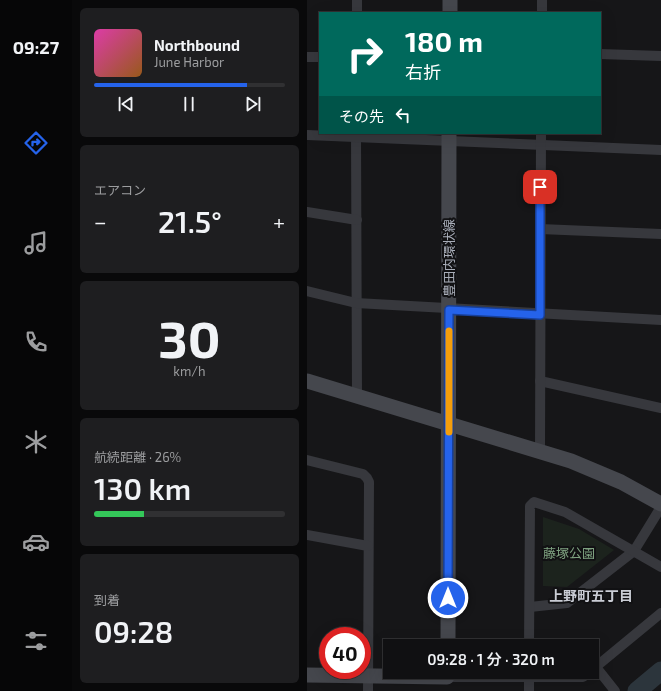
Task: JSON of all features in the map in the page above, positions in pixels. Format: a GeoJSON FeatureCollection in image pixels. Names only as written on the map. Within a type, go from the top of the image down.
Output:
{"type":"FeatureCollection","features":[{"type":"Feature","properties":{"kind":"street"},"geometry":{"type":"LineString","coordinates":[[357,0],[357,12]]}},
{"type":"Feature","properties":{"kind":"street"},"geometry":{"type":"LineString","coordinates":[[450,0],[450,12]]}},
{"type":"Feature","properties":{"kind":"street"},"geometry":{"type":"LineString","coordinates":[[542,0],[542,12]]}},
{"type":"Feature","properties":{"kind":"street"},"geometry":{"type":"LineString","coordinates":[[601,54],[661,56]]}},
{"type":"Feature","properties":{"kind":"street"},"geometry":{"type":"LineString","coordinates":[[307,57],[319,57]]}},
{"type":"Feature","properties":{"kind":"street"},"geometry":{"type":"LineString","coordinates":[[540,452],[541,134]]}},
{"type":"Feature","properties":{"kind":"street"},"geometry":{"type":"LineString","coordinates":[[307,135],[449,136],[541,146],[661,150]]}},
{"type":"Feature","properties":{"kind":"street"},"geometry":{"type":"LineString","coordinates":[[356,135],[357,220],[355,303],[357,395]]}},
{"type":"Feature","properties":{"kind":"street","name":"豊田内環状線"},"geometry":{"type":"LineString","coordinates":[[447,639],[449,136]]}},
{"type":"Feature","properties":{"kind":"street"},"geometry":{"type":"LineString","coordinates":[[307,212],[357,220]]}},
{"type":"Feature","properties":{"kind":"street"},"geometry":{"type":"LineString","coordinates":[[540,229],[661,234]]}},
{"type":"Feature","properties":{"kind":"street"},"geometry":{"type":"LineString","coordinates":[[307,291],[355,303],[449,310],[661,320]]}},
{"type":"Feature","properties":{"kind":"street"},"geometry":{"type":"LineString","coordinates":[[307,381],[571,461],[621,482],[661,506],[634,551],[567,603],[530,607]]}},
{"type":"Feature","properties":{"kind":"street"},"geometry":{"type":"LineString","coordinates":[[540,381],[661,408]]}},
{"type":"Feature","properties":{"kind":"street"},"geometry":{"type":"LineString","coordinates":[[307,460],[363,474],[369,482],[368,627]]}},
{"type":"Feature","properties":{"kind":"street"},"geometry":{"type":"LineString","coordinates":[[529,639],[530,506],[534,502],[565,512],[661,567]]}},
{"type":"Feature","properties":{"kind":"street"},"geometry":{"type":"LineString","coordinates":[[307,535],[368,546]]}},
{"type":"Feature","properties":{"kind":"street"},"geometry":{"type":"LineString","coordinates":[[599,664],[661,613]]}},
{"type":"Feature","properties":{"kind":"street"},"geometry":{"type":"LineString","coordinates":[[307,675],[319,675]]}},
{"type":"Feature","properties":{"kind":"street"},"geometry":{"type":"LineString","coordinates":[[371,675],[447,680],[463,679]]}},
{"type":"Feature","properties":{"kind":"street"},"geometry":{"type":"LineString","coordinates":[[599,676],[615,691]]}},
{"type":"Feature","properties":{"kind":"street"},"geometry":{"type":"LineString","coordinates":[[368,679],[368,691]]}},
{"type":"Feature","properties":{"kind":"street"},"geometry":{"type":"LineString","coordinates":[[529,679],[529,691]]}},
{"type":"Feature","properties":{"kind":"green space","name":"藤塚公園"},"geometry":{"type":"Polygon","coordinates":[[[543,517],[579,529],[614,550],[567,587],[543,586],[543,517]]]}},
{"type":"Feature","properties":{"kind":"waterway"},"geometry":{"type":"LineString","coordinates":[[637,691],[661,671]]}},
{"type":"Feature","properties":{"kind":"slow traffic"},"geometry":{"type":"LineString","coordinates":[[449,331],[449,432]]}},
{"type":"Feature","properties":{"kind":"district","name":"上野町五丁目"},"geometry":{"type":"Point","coordinates":[591,595]}},
{"type":"Feature","properties":{"kind":"route"},"geometry":{"type":"LineString","coordinates":[[448,598],[449,310],[540,315],[540,187]]}}]}
